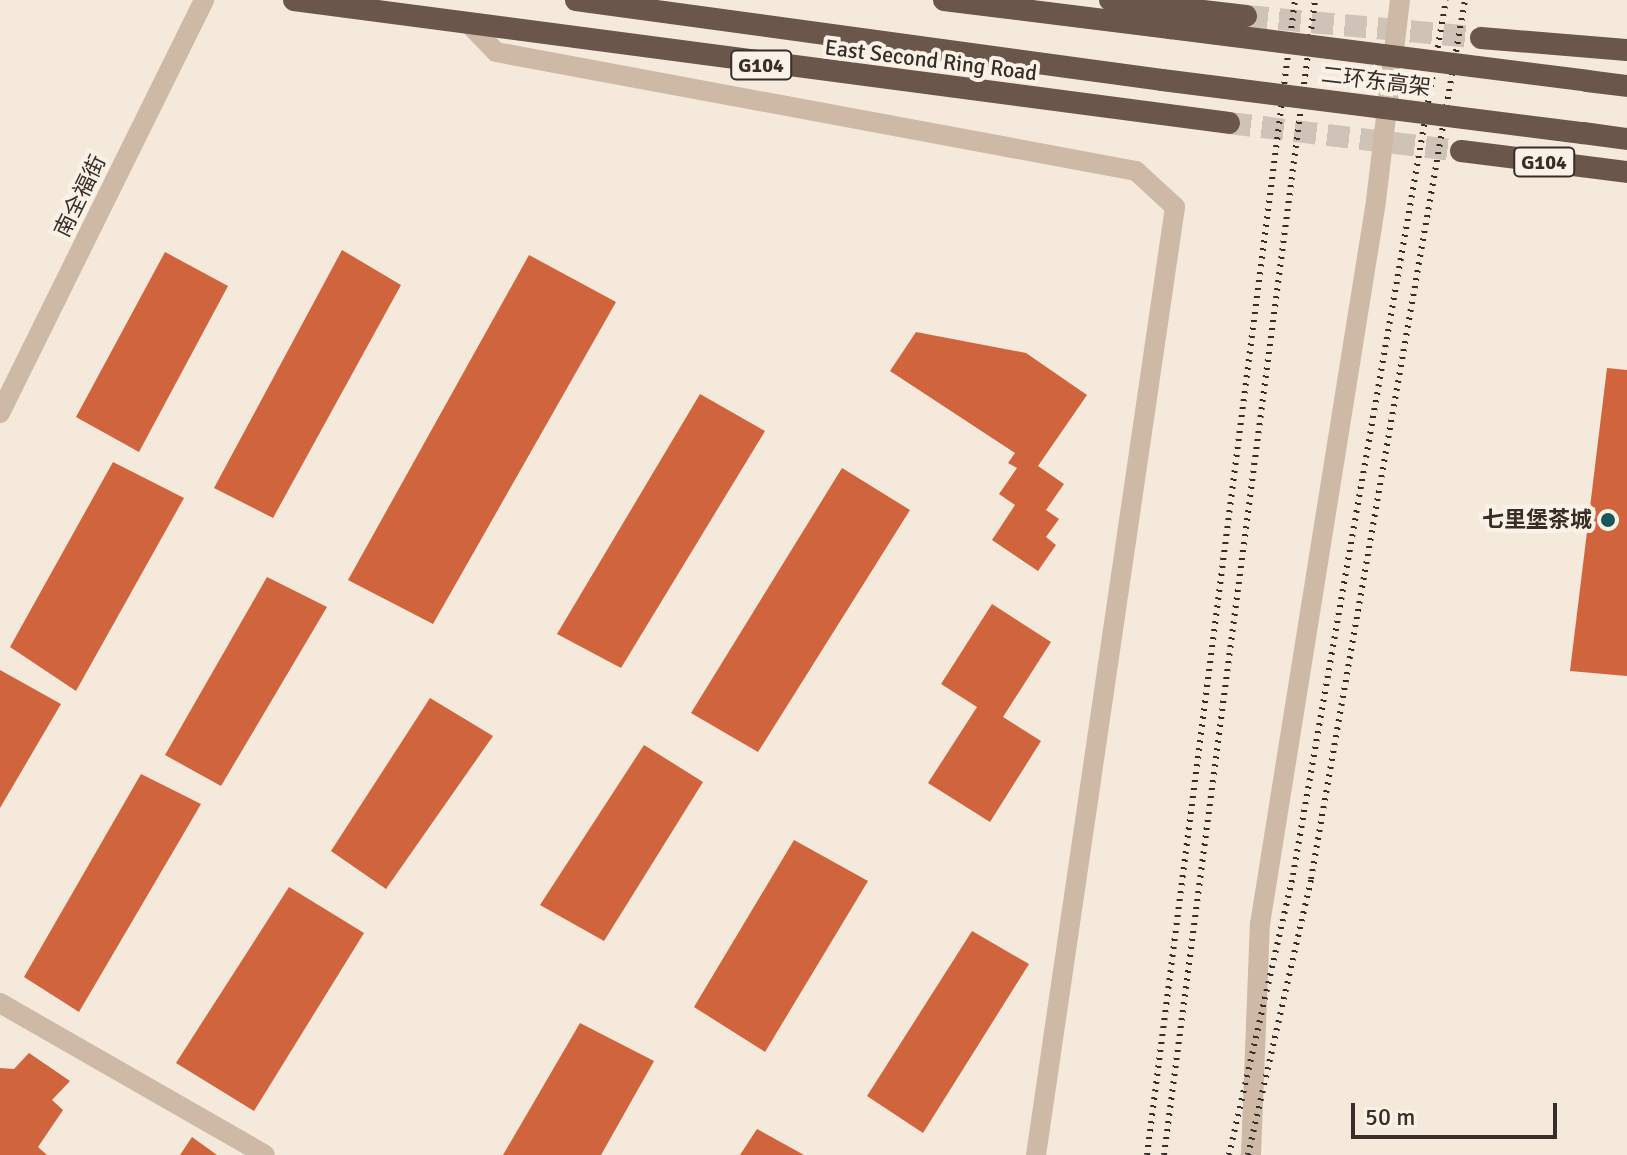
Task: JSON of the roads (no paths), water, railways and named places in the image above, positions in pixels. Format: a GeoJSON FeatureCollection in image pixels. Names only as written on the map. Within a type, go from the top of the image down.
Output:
{"type":"FeatureCollection","features":[{"type":"Feature","properties":{"kind":"highway","name":"East Second Ring Road"},"geometry":{"type":"LineString","coordinates":[[294,0],[1229,123]]}},
{"type":"Feature","properties":{"kind":"highway"},"geometry":{"type":"LineString","coordinates":[[576,0],[1627,139]]}},
{"type":"Feature","properties":{"kind":"highway"},"geometry":{"type":"LineString","coordinates":[[944,0],[1627,86]]}},
{"type":"Feature","properties":{"kind":"highway"},"geometry":{"type":"LineString","coordinates":[[1110,0],[1246,16]]}},
{"type":"Feature","properties":{"kind":"highway"},"geometry":{"type":"LineString","coordinates":[[1481,38],[1627,50]]}},
{"type":"Feature","properties":{"kind":"highway","name":"G104"},"geometry":{"type":"LineString","coordinates":[[1461,151],[1627,172]]}},
{"type":"Feature","properties":{"kind":"street","name":"南全福街"},"geometry":{"type":"LineString","coordinates":[[0,413],[204,0]]}},
{"type":"Feature","properties":{"kind":"street"},"geometry":{"type":"LineString","coordinates":[[1251,1155],[1260,924],[1376,201],[1400,0]]}},
{"type":"Feature","properties":{"kind":"street"},"geometry":{"type":"LineString","coordinates":[[470,25],[496,52],[1136,171],[1175,207],[1036,1155]]}},
{"type":"Feature","properties":{"kind":"street"},"geometry":{"type":"LineString","coordinates":[[0,1003],[265,1155]]}},
{"type":"Feature","properties":{"kind":"tunnel"},"geometry":{"type":"LineString","coordinates":[[1246,16],[1481,38]]}},
{"type":"Feature","properties":{"kind":"tunnel"},"geometry":{"type":"LineString","coordinates":[[1229,123],[1461,151]]}},
{"type":"Feature","properties":{"kind":"railway"},"geometry":{"type":"LineString","coordinates":[[1147,1155],[1295,0]]}},
{"type":"Feature","properties":{"kind":"railway"},"geometry":{"type":"LineString","coordinates":[[1164,1155],[1315,0]]}},
{"type":"Feature","properties":{"kind":"railway"},"geometry":{"type":"LineString","coordinates":[[1229,1155],[1293,875],[1446,0]]}},
{"type":"Feature","properties":{"kind":"railway"},"geometry":{"type":"LineString","coordinates":[[1248,1155],[1311,879],[1465,0]]}},
{"type":"Feature","properties":{"kind":"place","name":"七里堡茶城"},"geometry":{"type":"Point","coordinates":[1608,520]}}]}
